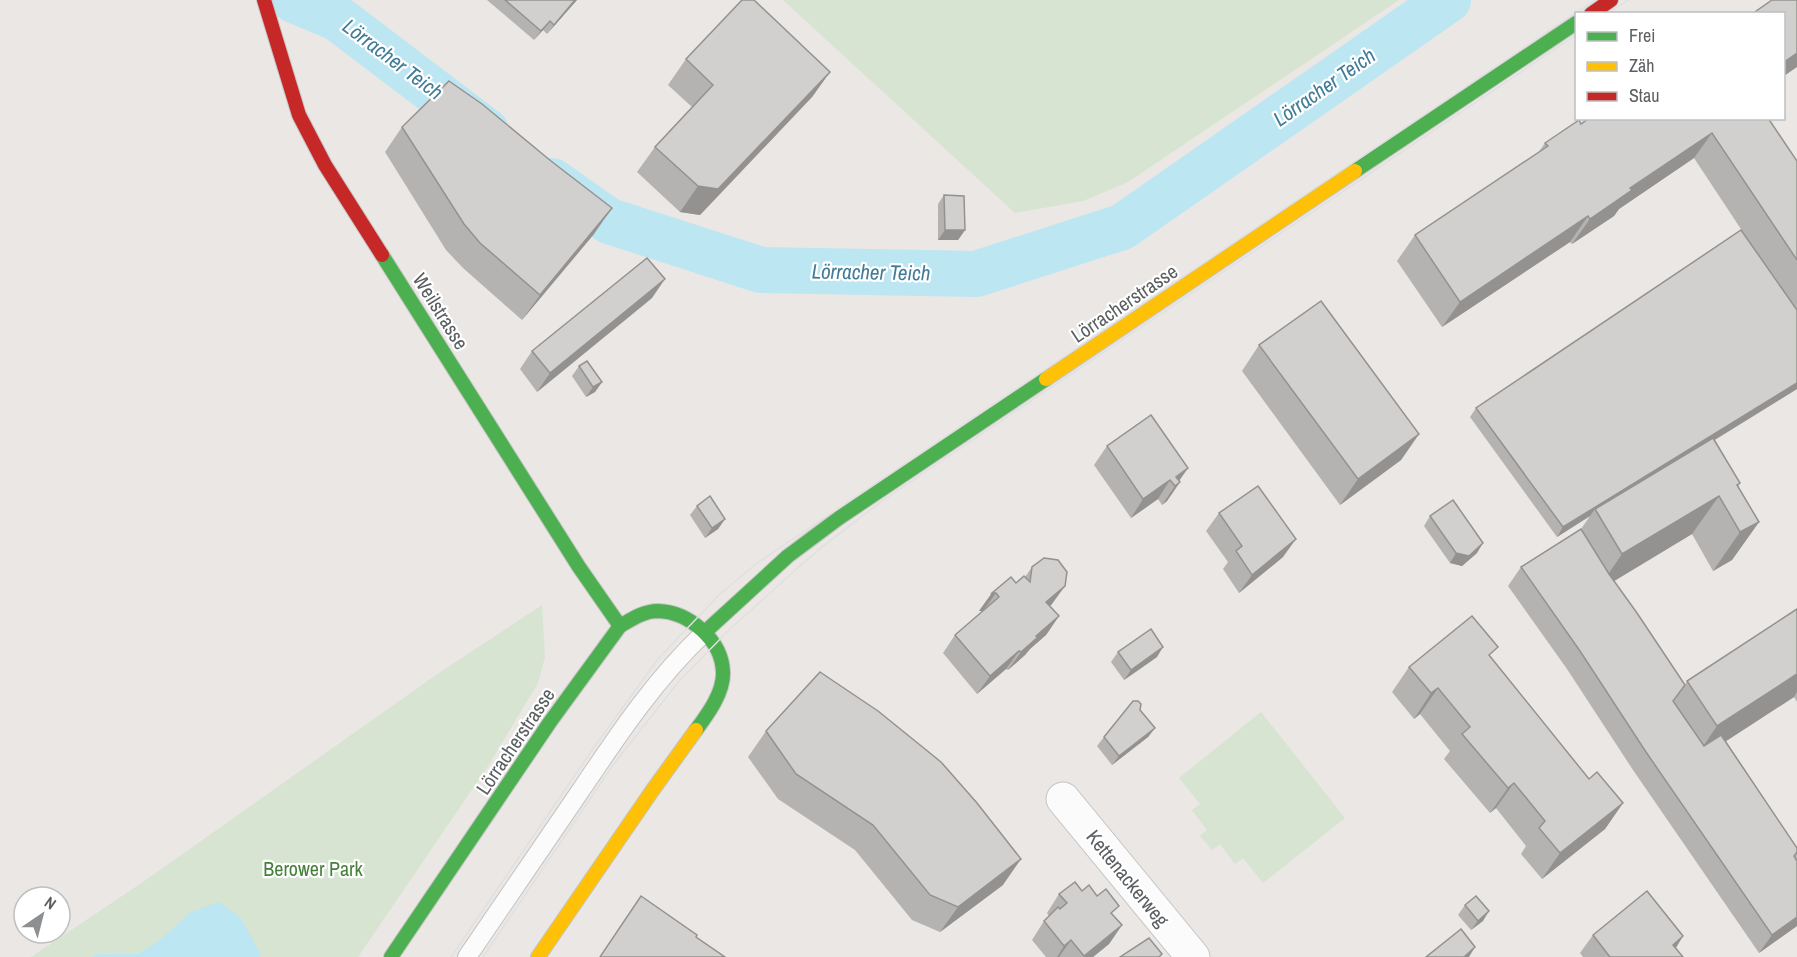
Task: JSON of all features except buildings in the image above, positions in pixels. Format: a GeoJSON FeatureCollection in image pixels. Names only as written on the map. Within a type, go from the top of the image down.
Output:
{"type":"FeatureCollection","features":[{"type":"Feature","properties":{"kind":"main road"},"geometry":{"type":"LineString","coordinates":[[1594,12],[1611,0]]}},
{"type":"Feature","properties":{"kind":"main road","name":"Weilstrasse"},"geometry":{"type":"LineString","coordinates":[[264,2],[299,115],[325,165],[579,567],[620,626]]}},
{"type":"Feature","properties":{"kind":"main road","name":"Lörracherstrasse"},"geometry":{"type":"LineString","coordinates":[[705,632],[788,556],[840,518],[1575,24]]}},
{"type":"Feature","properties":{"kind":"main road"},"geometry":{"type":"LineString","coordinates":[[538,957],[699,726],[720,691],[723,672],[719,654],[705,632],[692,622],[676,613],[656,612],[638,616],[620,626]]}},
{"type":"Feature","properties":{"kind":"main road","name":"Lörracherstrasse"},"geometry":{"type":"LineString","coordinates":[[391,957],[550,722],[620,626]]}},
{"type":"Feature","properties":{"kind":"street","name":"Kettenackerweg"},"geometry":{"type":"LineString","coordinates":[[1063,799],[1193,957]]}},
{"type":"Feature","properties":{"kind":"lane"},"geometry":{"type":"LineString","coordinates":[[467,957],[647,697],[682,653],[705,632]]}},
{"type":"Feature","properties":{"kind":"green space"},"geometry":{"type":"Polygon","coordinates":[[[783,0],[1399,0],[1128,182],[1083,201],[1015,213],[783,0]]]}},
{"type":"Feature","properties":{"kind":"green space","name":"Berower Park"},"geometry":{"type":"Polygon","coordinates":[[[542,605],[545,657],[538,683],[488,766],[358,957],[259,957],[261,953],[191,912],[164,937],[149,948],[134,954],[31,957],[49,945],[72,945],[72,930],[436,675],[542,605]]]}},
{"type":"Feature","properties":{"kind":"green space"},"geometry":{"type":"Polygon","coordinates":[[[1261,712],[1345,818],[1263,883],[1243,858],[1235,864],[1220,844],[1212,850],[1200,836],[1207,830],[1192,810],[1200,804],[1179,778],[1261,712]]]}},
{"type":"Feature","properties":{"kind":"water"},"geometry":{"type":"Polygon","coordinates":[[[219,902],[240,917],[261,954],[259,957],[92,957],[98,954],[137,954],[159,941],[191,912],[219,902]]]}},
{"type":"Feature","properties":{"kind":"waterway","name":"Lörracher Teich"},"geometry":{"type":"LineString","coordinates":[[294,0],[337,18],[486,131]]}},
{"type":"Feature","properties":{"kind":"waterway","name":"Lörracher Teich"},"geometry":{"type":"LineString","coordinates":[[552,181],[609,221],[761,270],[976,274],[1122,227],[1448,0]]}},
{"type":"Feature","properties":{"kind":"tram line"},"geometry":{"type":"LineString","coordinates":[[1577,12],[1595,0]]}},
{"type":"Feature","properties":{"kind":"tram line"},"geometry":{"type":"LineString","coordinates":[[1611,12],[1628,0]]}},
{"type":"Feature","properties":{"kind":"tram line"},"geometry":{"type":"LineString","coordinates":[[451,957],[592,750],[658,659],[718,596],[757,563],[1575,13]]}},
{"type":"Feature","properties":{"kind":"tram line"},"geometry":{"type":"LineString","coordinates":[[483,957],[613,765],[680,680],[729,630],[822,547],[882,501],[1575,36]]}},
{"type":"Feature","properties":{"kind":"traffic: fast"},"geometry":{"type":"LineString","coordinates":[[1355,171],[1575,24]]}},
{"type":"Feature","properties":{"kind":"traffic: fast"},"geometry":{"type":"LineString","coordinates":[[382,255],[579,567],[620,626]]}},
{"type":"Feature","properties":{"kind":"traffic: fast"},"geometry":{"type":"LineString","coordinates":[[705,632],[788,556],[839,518],[1046,379]]}},
{"type":"Feature","properties":{"kind":"traffic: fast"},"geometry":{"type":"LineString","coordinates":[[391,957],[550,722],[620,626],[648,612],[658,611],[681,616],[692,622],[710,639],[721,660],[723,680],[714,702],[696,730]]}},
{"type":"Feature","properties":{"kind":"traffic: slow"},"geometry":{"type":"LineString","coordinates":[[1046,379],[1355,171]]}},
{"type":"Feature","properties":{"kind":"traffic: slow"},"geometry":{"type":"LineString","coordinates":[[538,957],[696,730]]}},
{"type":"Feature","properties":{"kind":"traffic: jam"},"geometry":{"type":"LineString","coordinates":[[264,0],[299,115],[325,165],[382,255]]}},
{"type":"Feature","properties":{"kind":"traffic: jam"},"geometry":{"type":"LineString","coordinates":[[1594,12],[1611,0]]}}]}
